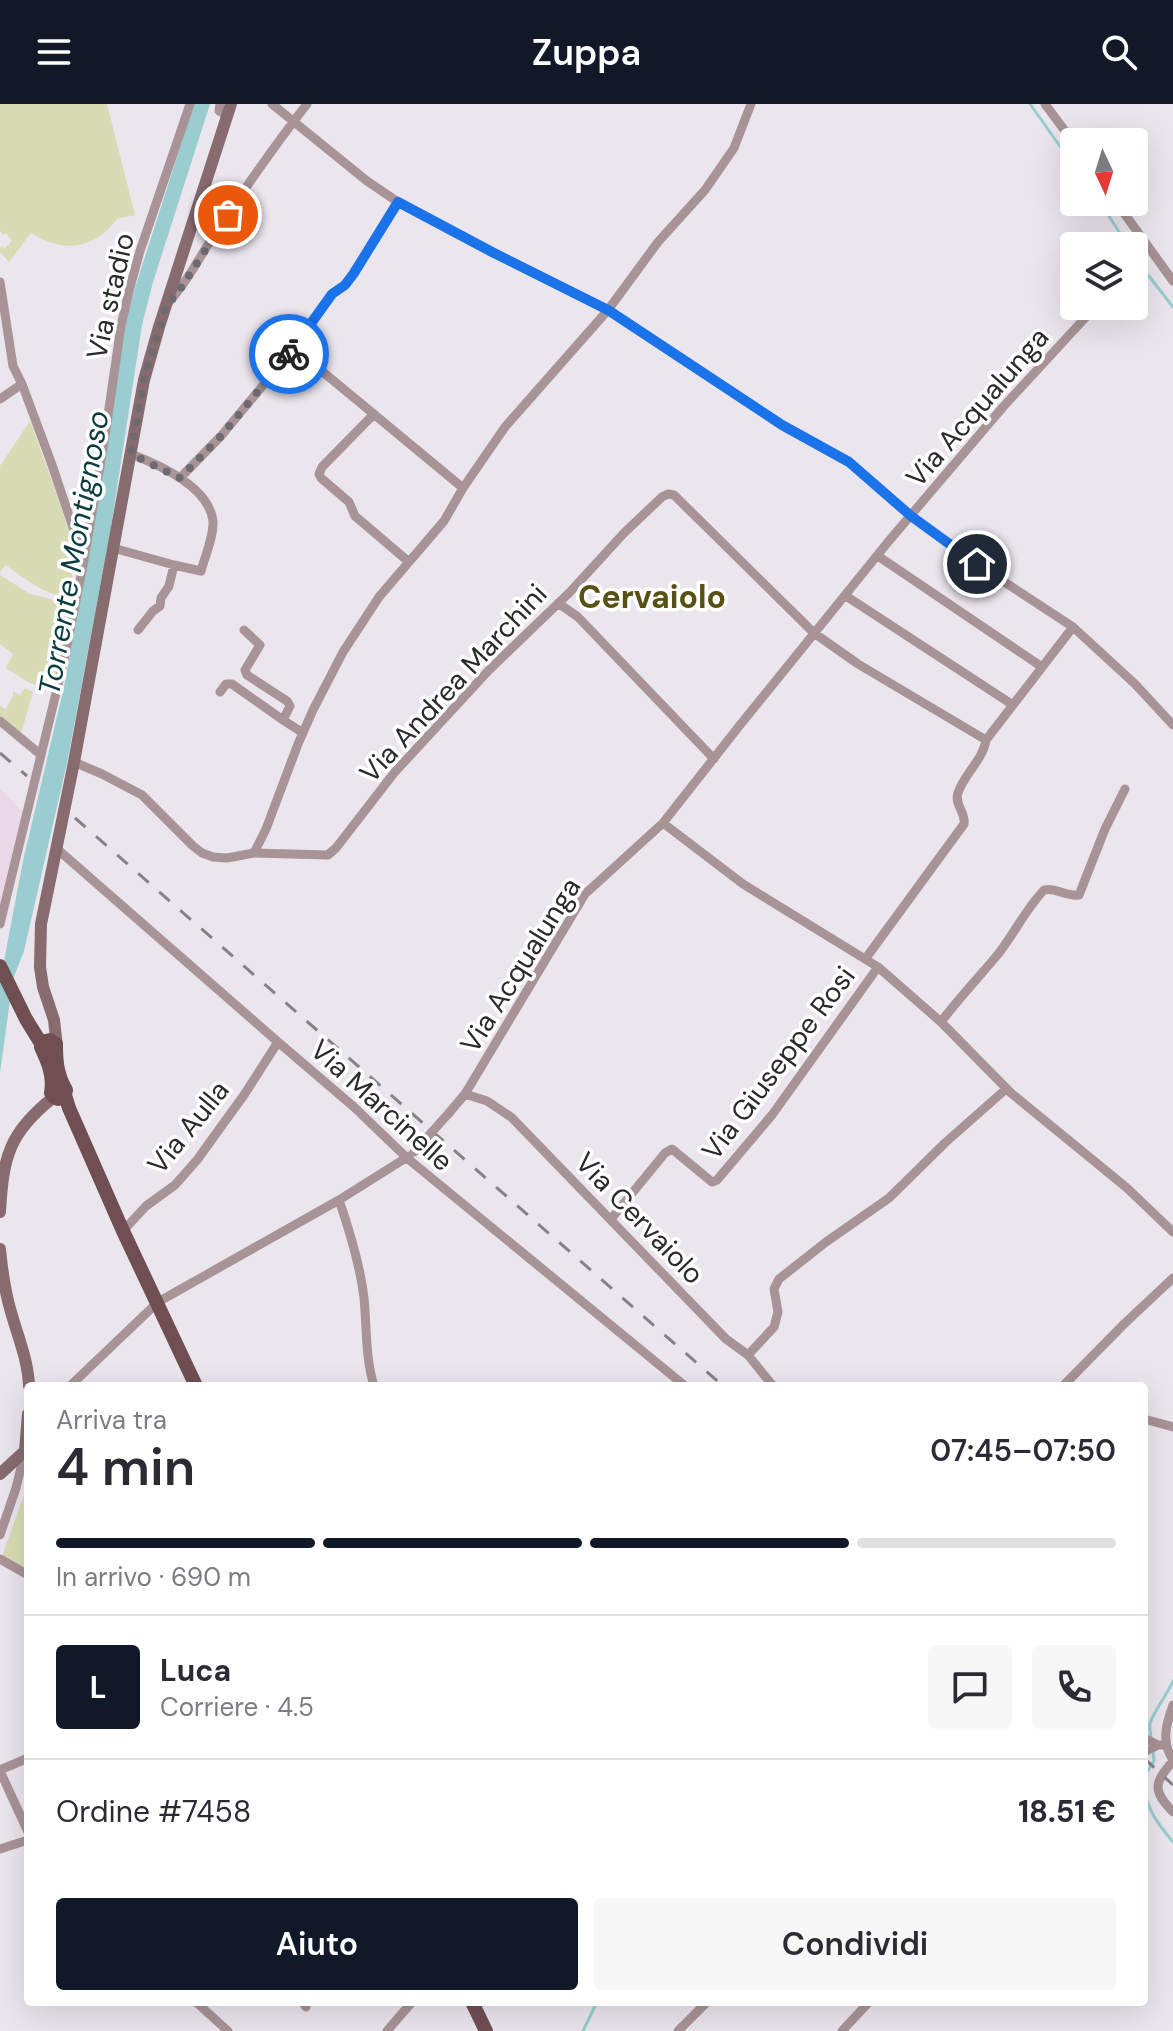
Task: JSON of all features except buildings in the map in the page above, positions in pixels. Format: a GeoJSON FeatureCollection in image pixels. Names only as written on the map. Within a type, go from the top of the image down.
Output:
{"type":"FeatureCollection","features":[{"type":"Feature","properties":{"kind":"main road"},"geometry":{"type":"LineString","coordinates":[[46,1041],[55,1023],[40,967],[41,924],[144,380],[226,108]]}},
{"type":"Feature","properties":{"kind":"main road"},"geometry":{"type":"LineString","coordinates":[[0,966],[14,994],[46,1041],[66,1090],[20,1129],[9,1150],[1,1187],[0,1212]]}},
{"type":"Feature","properties":{"kind":"main road"},"geometry":{"type":"LineString","coordinates":[[60,1097],[194,1382]]}},
{"type":"Feature","properties":{"kind":"main road"},"geometry":{"type":"LineString","coordinates":[[0,1249],[10,1310],[29,1382]]}},
{"type":"Feature","properties":{"kind":"main road"},"geometry":{"type":"LineString","coordinates":[[0,1474],[24,1452]]}},
{"type":"Feature","properties":{"kind":"main road"},"geometry":{"type":"LineString","coordinates":[[474,2006],[486,2031]]}},
{"type":"Feature","properties":{"kind":"street","name":"Via stadio"},"geometry":{"type":"LineString","coordinates":[[0,924],[56,698],[84,560],[129,291],[190,104]]}},
{"type":"Feature","properties":{"kind":"street"},"geometry":{"type":"LineString","coordinates":[[272,104],[367,181],[398,202],[608,310],[782,425],[849,462],[911,516],[1073,627],[1135,684],[1173,725]]}},
{"type":"Feature","properties":{"kind":"street"},"geometry":{"type":"LineString","coordinates":[[166,306],[307,104]]}},
{"type":"Feature","properties":{"kind":"street"},"geometry":{"type":"LineString","coordinates":[[74,762],[142,795],[202,853],[227,858],[254,853],[303,733],[343,652],[379,597],[444,521],[505,427],[608,310],[658,242],[705,190],[734,148],[751,104]]}},
{"type":"Feature","properties":{"kind":"street"},"geometry":{"type":"LineString","coordinates":[[1045,104],[1063,128]]}},
{"type":"Feature","properties":{"kind":"street"},"geometry":{"type":"LineString","coordinates":[[180,478],[221,436],[294,348],[332,294],[345,285],[398,202]]}},
{"type":"Feature","properties":{"kind":"street"},"geometry":{"type":"LineString","coordinates":[[1126,216],[1173,281]]}},
{"type":"Feature","properties":{"kind":"street"},"geometry":{"type":"LineString","coordinates":[[0,282],[13,366],[55,473],[84,560]]}},
{"type":"Feature","properties":{"kind":"street","name":"Via Acqualunga"},"geometry":{"type":"LineString","coordinates":[[74,1382],[158,1302],[339,1200],[410,1155],[465,1094],[585,894],[663,823],[911,516],[1003,407],[1083,320]]}},
{"type":"Feature","properties":{"kind":"street"},"geometry":{"type":"LineString","coordinates":[[294,348],[463,488]]}},
{"type":"Feature","properties":{"kind":"street"},"geometry":{"type":"LineString","coordinates":[[0,399],[22,384]]}},
{"type":"Feature","properties":{"kind":"street"},"geometry":{"type":"LineString","coordinates":[[374,414],[322,467],[319,474],[349,502],[355,516],[409,562]]}},
{"type":"Feature","properties":{"kind":"street"},"geometry":{"type":"LineString","coordinates":[[113,548],[201,571],[213,524],[206,502],[180,478],[131,454]]}},
{"type":"Feature","properties":{"kind":"street","name":"Via Andrea Marchini"},"geometry":{"type":"LineString","coordinates":[[254,853],[328,855],[394,773],[489,670],[624,533],[668,494],[674,495],[814,633],[858,664],[986,740]]}},
{"type":"Feature","properties":{"kind":"street"},"geometry":{"type":"LineString","coordinates":[[878,556],[1042,667]]}},
{"type":"Feature","properties":{"kind":"street"},"geometry":{"type":"LineString","coordinates":[[138,630],[160,606],[174,565]]}},
{"type":"Feature","properties":{"kind":"street"},"geometry":{"type":"LineString","coordinates":[[846,596],[1013,705]]}},
{"type":"Feature","properties":{"kind":"street"},"geometry":{"type":"LineString","coordinates":[[558,603],[598,637],[714,759]]}},
{"type":"Feature","properties":{"kind":"street"},"geometry":{"type":"LineString","coordinates":[[866,958],[964,824],[965,815],[957,803],[958,791],[982,753],[986,740],[1073,627]]}},
{"type":"Feature","properties":{"kind":"street"},"geometry":{"type":"LineString","coordinates":[[244,630],[260,645],[245,670],[247,675],[287,701],[290,706],[283,720]]}},
{"type":"Feature","properties":{"kind":"street"},"geometry":{"type":"LineString","coordinates":[[220,692],[226,684],[232,684],[303,733]]}},
{"type":"Feature","properties":{"kind":"street"},"geometry":{"type":"LineString","coordinates":[[0,721],[41,755]]}},
{"type":"Feature","properties":{"kind":"street"},"geometry":{"type":"LineString","coordinates":[[941,1022],[998,955],[1044,890],[1079,895],[1105,829],[1125,789]]}},
{"type":"Feature","properties":{"kind":"street"},"geometry":{"type":"LineString","coordinates":[[663,823],[743,884],[878,967],[941,1022],[1006,1089],[1127,1188],[1173,1232]]}},
{"type":"Feature","properties":{"kind":"street","name":"Via Marcinelle"},"geometry":{"type":"LineString","coordinates":[[56,848],[410,1155],[680,1382]]}},
{"type":"Feature","properties":{"kind":"street","name":"Via Giuseppe Rosi"},"geometry":{"type":"LineString","coordinates":[[611,1219],[665,1153],[672,1149],[712,1182],[717,1180],[772,1115],[878,967]]}},
{"type":"Feature","properties":{"kind":"street","name":"Via Aulla"},"geometry":{"type":"LineString","coordinates":[[123,1231],[146,1206],[175,1185],[197,1160],[278,1042]]}},
{"type":"Feature","properties":{"kind":"street"},"geometry":{"type":"LineString","coordinates":[[748,1355],[776,1321],[778,1312],[774,1289],[779,1279],[889,1198],[1006,1089]]}},
{"type":"Feature","properties":{"kind":"street","name":"Via Cervaiolo"},"geometry":{"type":"LineString","coordinates":[[465,1094],[487,1101],[511,1117],[726,1339],[748,1355],[770,1382]]}},
{"type":"Feature","properties":{"kind":"street"},"geometry":{"type":"LineString","coordinates":[[339,1200],[356,1249],[364,1298],[367,1364],[373,1382]]}},
{"type":"Feature","properties":{"kind":"street"},"geometry":{"type":"LineString","coordinates":[[1067,1382],[1173,1278]]}},
{"type":"Feature","properties":{"kind":"street"},"geometry":{"type":"LineString","coordinates":[[1148,1420],[1173,1427]]}},
{"type":"Feature","properties":{"kind":"street"},"geometry":{"type":"LineString","coordinates":[[0,1535],[24,1456]]}},
{"type":"Feature","properties":{"kind":"street"},"geometry":{"type":"LineString","coordinates":[[18,1483],[24,1473]]}},
{"type":"Feature","properties":{"kind":"street"},"geometry":{"type":"LineString","coordinates":[[0,1501],[7,1513]]}},
{"type":"Feature","properties":{"kind":"street"},"geometry":{"type":"LineString","coordinates":[[0,1559],[24,1573]]}},
{"type":"Feature","properties":{"kind":"street"},"geometry":{"type":"LineString","coordinates":[[1162,1745],[1173,1705]]}},
{"type":"Feature","properties":{"kind":"street"},"geometry":{"type":"LineString","coordinates":[[1148,1740],[1162,1745],[1173,1760],[1156,1787],[1173,1812]]}},
{"type":"Feature","properties":{"kind":"street"},"geometry":{"type":"LineString","coordinates":[[1148,1751],[1162,1745]]}},
{"type":"Feature","properties":{"kind":"street"},"geometry":{"type":"LineString","coordinates":[[24,1760],[0,1770],[24,1823]]}},
{"type":"Feature","properties":{"kind":"street"},"geometry":{"type":"LineString","coordinates":[[0,1849],[24,1841]]}},
{"type":"Feature","properties":{"kind":"street"},"geometry":{"type":"LineString","coordinates":[[200,2006],[228,2031]]}},
{"type":"Feature","properties":{"kind":"street"},"geometry":{"type":"LineString","coordinates":[[387,2031],[409,2006]]}},
{"type":"Feature","properties":{"kind":"street"},"geometry":{"type":"LineString","coordinates":[[678,2031],[703,2006]]}},
{"type":"Feature","properties":{"kind":"street"},"geometry":{"type":"LineString","coordinates":[[842,2031],[865,2006]]}},
{"type":"Feature","properties":{"kind":"shaded area"},"geometry":{"type":"Polygon","coordinates":[[[0,789],[23,812],[0,905],[0,789]]]}},
{"type":"Feature","properties":{"kind":"green space"},"geometry":{"type":"Polygon","coordinates":[[[0,104],[107,104],[135,215],[117,219],[99,237],[77,245],[54,244],[31,233],[9,262],[0,252],[2,246],[4,249],[12,241],[0,231],[0,104]]]}},
{"type":"Feature","properties":{"kind":"green space"},"geometry":{"type":"Polygon","coordinates":[[[30,421],[78,559],[69,590],[64,594],[38,587],[6,565],[0,572],[0,466],[30,421]]]}},
{"type":"Feature","properties":{"kind":"green space"},"geometry":{"type":"Polygon","coordinates":[[[0,575],[30,594],[68,606],[58,674],[52,688],[47,690],[28,682],[6,668],[13,654],[0,644],[0,575]]]}},
{"type":"Feature","properties":{"kind":"green space"},"geometry":{"type":"Polygon","coordinates":[[[25,688],[33,692],[21,734],[0,717],[0,706],[6,709],[13,691],[20,695],[25,688]]]}},
{"type":"Feature","properties":{"kind":"green space"},"geometry":{"type":"Polygon","coordinates":[[[24,1495],[24,1570],[2,1556],[24,1495]]]}},
{"type":"Feature","properties":{"kind":"water"},"geometry":{"type":"Polygon","coordinates":[[[194,104],[210,104],[142,325],[110,534],[67,763],[24,951],[13,979],[0,1073],[0,982],[23,861],[64,687],[100,491],[127,316],[194,104]]]}},
{"type":"Feature","properties":{"kind":"waterway"},"geometry":{"type":"LineString","coordinates":[[1030,104],[1060,146]]}},
{"type":"Feature","properties":{"kind":"waterway"},"geometry":{"type":"LineString","coordinates":[[1109,216],[1119,232]]}},
{"type":"Feature","properties":{"kind":"waterway"},"geometry":{"type":"LineString","coordinates":[[1148,275],[1173,307]]}},
{"type":"Feature","properties":{"kind":"waterway"},"geometry":{"type":"LineString","coordinates":[[1151,1738],[1151,1720],[1173,1681]]}},
{"type":"Feature","properties":{"kind":"waterway"},"geometry":{"type":"LineString","coordinates":[[1148,1770],[1154,1761],[1153,1750]]}},
{"type":"Feature","properties":{"kind":"waterway"},"geometry":{"type":"LineString","coordinates":[[1148,1802],[1158,1823],[1173,1842]]}},
{"type":"Feature","properties":{"kind":"waterway"},"geometry":{"type":"LineString","coordinates":[[583,2031],[595,2006]]}},
{"type":"Feature","properties":{"kind":"railway"},"geometry":{"type":"LineString","coordinates":[[0,753],[27,776]]}},
{"type":"Feature","properties":{"kind":"railway"},"geometry":{"type":"LineString","coordinates":[[75,818],[718,1382]]}},
{"type":"Feature","properties":{"kind":"railway"},"geometry":{"type":"LineString","coordinates":[[1148,1762],[1173,1785]]}},
{"type":"Feature","properties":{"kind":"way so far"},"geometry":{"type":"LineString","coordinates":[[228,215],[166,306],[144,380],[131,454],[180,478],[221,436],[289,354]]}},
{"type":"Feature","properties":{"kind":"district","name":"Cervaiolo"},"geometry":{"type":"Point","coordinates":[652,597]}},
{"type":"Feature","properties":{"kind":"route"},"geometry":{"type":"LineString","coordinates":[[289,354],[332,294],[345,285],[354,273],[398,202],[608,310],[782,425],[849,462],[911,516],[977,564]]}},
{"type":"Feature","properties":{"kind":"water label","name":"Torrente Montignoso"},"geometry":{"type":"Point","coordinates":[74,553]}}]}
